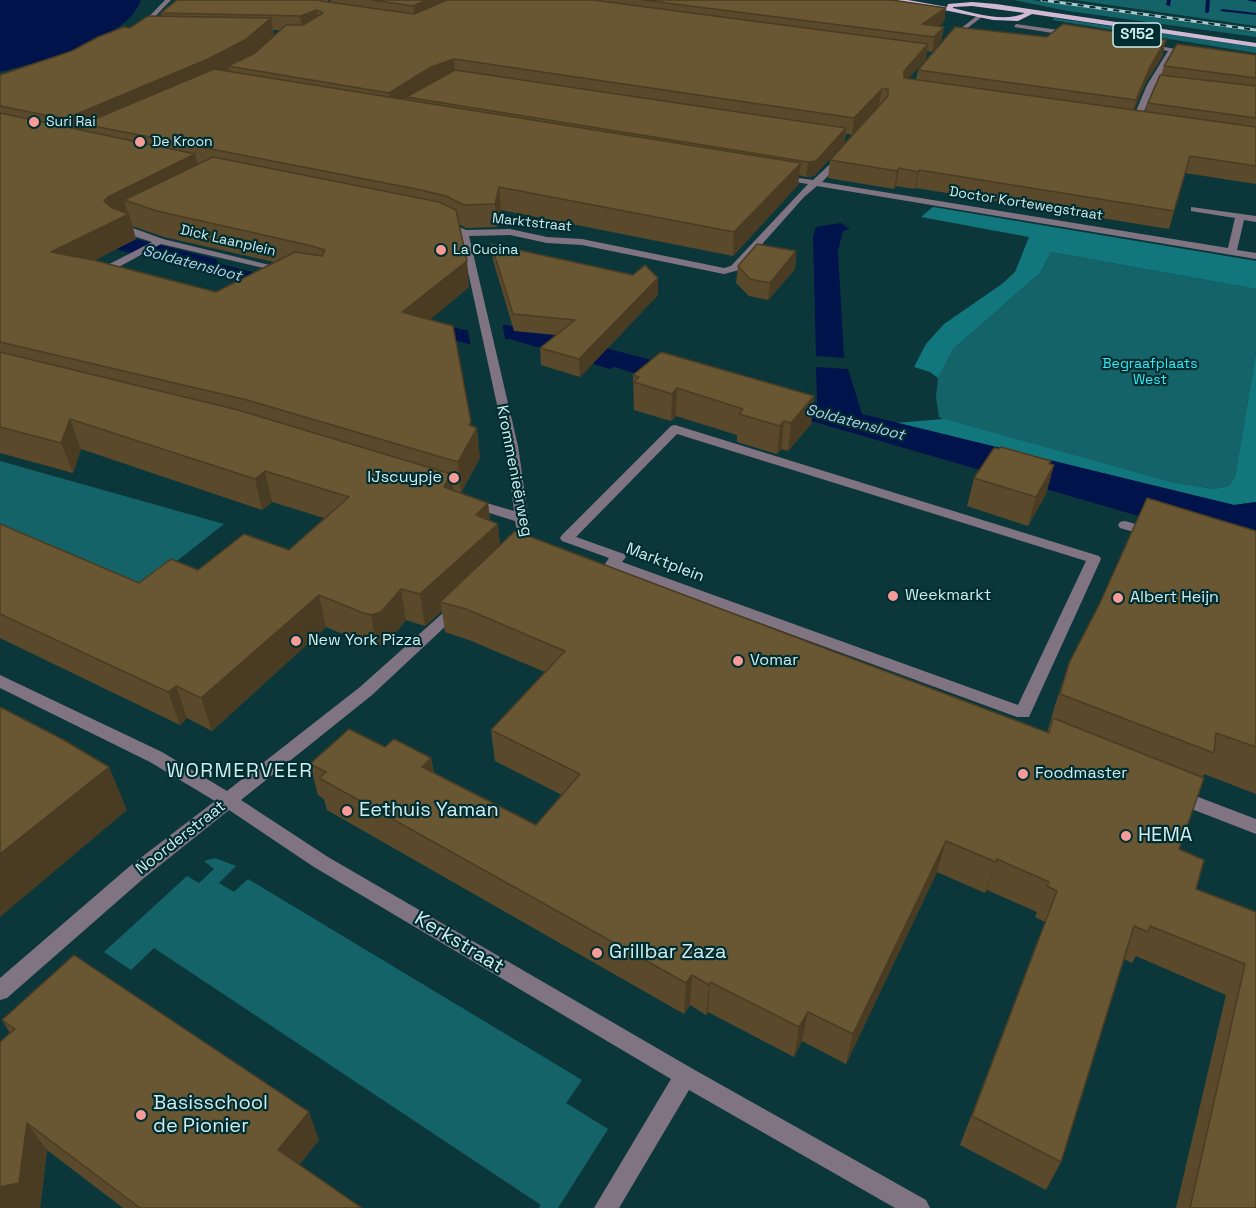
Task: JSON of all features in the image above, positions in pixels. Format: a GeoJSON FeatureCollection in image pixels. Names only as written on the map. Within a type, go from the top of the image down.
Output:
{"type":"FeatureCollection","features":[{"type":"Feature","properties":{"kind":"main road","name":"S152"},"geometry":{"type":"LineString","coordinates":[[945,0],[987,2],[1027,11],[1256,45]]}},
{"type":"Feature","properties":{"kind":"main road"},"geometry":{"type":"LineString","coordinates":[[950,8],[950,5],[961,2]]}},
{"type":"Feature","properties":{"kind":"main road","name":"S152"},"geometry":{"type":"LineString","coordinates":[[897,4],[950,8],[1017,22],[1085,28],[1221,49]]}},
{"type":"Feature","properties":{"kind":"main road"},"geometry":{"type":"LineString","coordinates":[[1017,22],[1028,16],[1027,11]]}},
{"type":"Feature","properties":{"kind":"street"},"geometry":{"type":"LineString","coordinates":[[149,31],[138,31],[168,0]]}},
{"type":"Feature","properties":{"kind":"street"},"geometry":{"type":"LineString","coordinates":[[897,4],[939,14]]}},
{"type":"Feature","properties":{"kind":"street"},"geometry":{"type":"LineString","coordinates":[[943,46],[951,37],[980,16]]}},
{"type":"Feature","properties":{"kind":"street"},"geometry":{"type":"LineString","coordinates":[[1017,22],[1082,36]]}},
{"type":"Feature","properties":{"kind":"street"},"geometry":{"type":"LineString","coordinates":[[1138,44],[1204,54]]}},
{"type":"Feature","properties":{"kind":"street"},"geometry":{"type":"LineString","coordinates":[[1135,123],[1151,85],[1172,50]]}},
{"type":"Feature","properties":{"kind":"street"},"geometry":{"type":"LineString","coordinates":[[1151,85],[1163,86]]}},
{"type":"Feature","properties":{"kind":"street"},"geometry":{"type":"LineString","coordinates":[[1124,121],[1146,124]]}},
{"type":"Feature","properties":{"kind":"street","name":"Marktstraat"},"geometry":{"type":"LineString","coordinates":[[427,219],[445,223],[464,233],[510,232],[547,240],[582,242],[724,271],[735,268],[801,195],[816,183],[849,148]]}},
{"type":"Feature","properties":{"kind":"street","name":"Doctor Kortewegstraat"},"geometry":{"type":"LineString","coordinates":[[770,175],[1256,256]]}},
{"type":"Feature","properties":{"kind":"street"},"geometry":{"type":"LineString","coordinates":[[1194,209],[1256,219]]}},
{"type":"Feature","properties":{"kind":"street"},"geometry":{"type":"LineString","coordinates":[[1232,252],[1240,217]]}},
{"type":"Feature","properties":{"kind":"street","name":"Dick Laanplein"},"geometry":{"type":"LineString","coordinates":[[124,224],[124,230],[160,241],[300,274]]}},
{"type":"Feature","properties":{"kind":"street","name":"Krommenieërweg"},"geometry":{"type":"LineString","coordinates":[[464,233],[482,322],[512,446],[521,547],[543,550]]}},
{"type":"Feature","properties":{"kind":"street","name":"Dick Laanplein"},"geometry":{"type":"LineString","coordinates":[[119,280],[98,274],[160,241]]}},
{"type":"Feature","properties":{"kind":"street","name":"Dick Laanplein"},"geometry":{"type":"LineString","coordinates":[[273,277],[289,271]]}},
{"type":"Feature","properties":{"kind":"street","name":"Marktplein"},"geometry":{"type":"LineString","coordinates":[[675,429],[1094,559],[1023,713],[612,564],[619,557],[567,538],[675,429]]}},
{"type":"Feature","properties":{"kind":"street"},"geometry":{"type":"LineString","coordinates":[[453,498],[520,518]]}},
{"type":"Feature","properties":{"kind":"street"},"geometry":{"type":"LineString","coordinates":[[1125,525],[1168,538]]}},
{"type":"Feature","properties":{"kind":"street"},"geometry":{"type":"LineString","coordinates":[[594,569],[911,690]]}},
{"type":"Feature","properties":{"kind":"street","name":"Noorderstraat"},"geometry":{"type":"LineString","coordinates":[[0,991],[137,872],[374,685],[469,597]]}},
{"type":"Feature","properties":{"kind":"street","name":"Kerkstraat"},"geometry":{"type":"LineString","coordinates":[[0,681],[138,747],[228,800],[321,862],[685,1076],[918,1208]]}},
{"type":"Feature","properties":{"kind":"street"},"geometry":{"type":"LineString","coordinates":[[1157,788],[1256,827]]}},
{"type":"Feature","properties":{"kind":"street"},"geometry":{"type":"LineString","coordinates":[[606,1208],[685,1076]]}},
{"type":"Feature","properties":{"kind":"green space"},"geometry":{"type":"Polygon","coordinates":[[[1014,0],[1032,0],[1256,32],[1256,37],[1068,11],[1014,0]]]}},
{"type":"Feature","properties":{"kind":"green space"},"geometry":{"type":"Polygon","coordinates":[[[1075,0],[1256,0],[1256,26],[1075,0]]]}},
{"type":"Feature","properties":{"kind":"green space"},"geometry":{"type":"Polygon","coordinates":[[[1054,18],[1256,47],[1256,53],[1052,20],[1054,18]]]}},
{"type":"Feature","properties":{"kind":"green space","name":"Begraafplaats West"},"geometry":{"type":"Polygon","coordinates":[[[1051,252],[1256,289],[1256,353],[1235,477],[1229,486],[1214,489],[1171,482],[949,422],[939,417],[936,397],[938,378],[953,349],[1040,273],[1051,252]]]}},
{"type":"Feature","properties":{"kind":"green space"},"geometry":{"type":"Polygon","coordinates":[[[0,461],[224,524],[131,597],[0,541],[0,461]]]}},
{"type":"Feature","properties":{"kind":"green space"},"geometry":{"type":"Polygon","coordinates":[[[215,858],[236,866],[219,883],[234,892],[248,879],[582,1080],[566,1103],[608,1129],[558,1208],[539,1208],[541,1205],[154,948],[131,970],[104,952],[187,876],[199,883],[214,869],[204,861],[215,858]]]}},
{"type":"Feature","properties":{"kind":"shaded area"},"geometry":{"type":"Polygon","coordinates":[[[933,207],[1256,261],[1256,289],[1051,252],[1040,273],[953,349],[938,378],[930,372],[914,367],[926,344],[944,324],[1002,284],[1015,272],[1029,237],[921,217],[933,207]]]}},
{"type":"Feature","properties":{"kind":"shaded area"},"geometry":{"type":"Polygon","coordinates":[[[1256,353],[1256,502],[1234,505],[895,423],[944,419],[1171,482],[1214,489],[1229,486],[1235,477],[1256,353]]]}},
{"type":"Feature","properties":{"kind":"water"},"geometry":{"type":"Polygon","coordinates":[[[0,0],[141,0],[133,14],[119,27],[101,38],[58,55],[0,72],[0,0]]]}},
{"type":"Feature","properties":{"kind":"water"},"geometry":{"type":"Polygon","coordinates":[[[841,223],[850,229],[843,231],[838,251],[844,358],[816,356],[813,237],[816,227],[841,223]]]}},
{"type":"Feature","properties":{"kind":"water"},"geometry":{"type":"Polygon","coordinates":[[[161,248],[263,275],[245,282],[147,255],[161,248]]]}},
{"type":"Feature","properties":{"kind":"water"},"geometry":{"type":"Polygon","coordinates":[[[280,280],[464,330],[506,325],[548,333],[817,403],[816,367],[848,369],[862,414],[1234,505],[1256,502],[1256,550],[656,376],[653,379],[614,367],[610,369],[510,339],[468,344],[268,287],[280,280]]]}},
{"type":"Feature","properties":{"kind":"pier"},"geometry":{"type":"Polygon","coordinates":[[[502,323],[506,342],[471,346],[467,327],[502,323]]]}},
{"type":"Feature","properties":{"kind":"building"},"geometry":{"type":"Polygon","coordinates":[[[177,0],[319,0],[414,14],[447,0],[593,0],[928,44],[904,71],[904,78],[1256,127],[1256,166],[1190,156],[1174,211],[919,170],[918,172],[899,168],[897,171],[830,160],[888,96],[888,89],[882,89],[854,118],[454,59],[431,67],[389,93],[228,66],[255,53],[286,25],[303,25],[323,13],[317,10],[300,16],[161,13],[177,0]]]}},
{"type":"Feature","properties":{"kind":"building"},"geometry":{"type":"Polygon","coordinates":[[[372,0],[427,0],[413,6],[372,0]]]}},
{"type":"Feature","properties":{"kind":"building"},"geometry":{"type":"Polygon","coordinates":[[[643,0],[892,0],[946,8],[922,24],[944,27],[934,37],[643,0]]]}},
{"type":"Feature","properties":{"kind":"building"},"geometry":{"type":"Polygon","coordinates":[[[148,16],[271,18],[245,40],[208,59],[65,119],[0,106],[0,75],[72,51],[98,37],[124,27],[130,28],[148,16]]]}},
{"type":"Feature","properties":{"kind":"building"},"geometry":{"type":"Polygon","coordinates":[[[1063,24],[1166,40],[1150,67],[1136,100],[918,70],[955,27],[1047,37],[1063,24]]]}},
{"type":"Feature","properties":{"kind":"building"},"geometry":{"type":"Polygon","coordinates":[[[1177,44],[1256,55],[1256,78],[1164,66],[1177,44]]]}},
{"type":"Feature","properties":{"kind":"building"},"geometry":{"type":"Polygon","coordinates":[[[214,69],[801,163],[734,232],[499,187],[495,204],[464,205],[446,196],[416,189],[83,124],[214,69]]]}},
{"type":"Feature","properties":{"kind":"building"},"geometry":{"type":"Polygon","coordinates":[[[455,70],[846,128],[816,161],[808,162],[406,97],[455,70]]]}},
{"type":"Feature","properties":{"kind":"building"},"geometry":{"type":"Polygon","coordinates":[[[1160,75],[1256,86],[1256,118],[1148,103],[1160,75]]]}},
{"type":"Feature","properties":{"kind":"building"},"geometry":{"type":"Polygon","coordinates":[[[0,113],[195,154],[108,197],[104,201],[112,208],[129,214],[51,252],[93,260],[216,292],[295,252],[322,256],[325,250],[157,211],[124,200],[213,157],[439,202],[456,210],[467,261],[402,312],[453,326],[471,422],[469,425],[477,428],[458,462],[247,400],[0,342],[0,113]]]}},
{"type":"Feature","properties":{"kind":"building"},"geometry":{"type":"Polygon","coordinates":[[[491,244],[633,275],[645,265],[658,278],[579,359],[540,348],[575,320],[513,314],[491,244]]]}},
{"type":"Feature","properties":{"kind":"building"},"geometry":{"type":"Polygon","coordinates":[[[757,244],[796,251],[770,283],[750,279],[738,266],[757,244]]]}},
{"type":"Feature","properties":{"kind":"building"},"geometry":{"type":"Polygon","coordinates":[[[0,352],[238,410],[451,474],[444,487],[488,503],[476,515],[498,524],[420,594],[401,589],[381,612],[371,615],[319,595],[201,698],[176,686],[168,692],[0,614],[0,524],[139,583],[171,559],[198,570],[244,534],[289,550],[349,497],[265,471],[255,479],[70,419],[61,443],[0,427],[0,352]]]}},
{"type":"Feature","properties":{"kind":"building"},"geometry":{"type":"Polygon","coordinates":[[[661,352],[814,396],[791,423],[784,421],[780,426],[739,414],[743,409],[677,388],[672,394],[634,382],[639,377],[633,375],[661,352]]]}},
{"type":"Feature","properties":{"kind":"building"},"geometry":{"type":"Polygon","coordinates":[[[1001,447],[1051,461],[1049,464],[1054,465],[1036,497],[974,478],[994,448],[1001,447]]]}},
{"type":"Feature","properties":{"kind":"building"},"geometry":{"type":"Polygon","coordinates":[[[1147,498],[1256,531],[1256,747],[1216,733],[1214,753],[1060,694],[1069,663],[1100,603],[1147,498]]]}},
{"type":"Feature","properties":{"kind":"building"},"geometry":{"type":"Polygon","coordinates":[[[515,531],[1049,733],[1053,718],[1204,778],[1179,849],[1204,860],[1196,889],[1256,912],[1256,1208],[1190,1208],[1245,964],[1150,926],[1148,932],[1134,926],[1061,1162],[972,1116],[1057,891],[1047,886],[1049,882],[997,859],[996,862],[946,841],[853,1034],[808,1012],[799,1027],[710,982],[709,985],[692,975],[686,983],[319,778],[326,772],[310,764],[349,729],[385,747],[394,739],[431,758],[422,767],[536,825],[580,774],[491,730],[565,651],[466,609],[440,602],[515,531]]]}},
{"type":"Feature","properties":{"kind":"building"},"geometry":{"type":"Polygon","coordinates":[[[0,707],[62,739],[109,767],[0,854],[0,707]]]}},
{"type":"Feature","properties":{"kind":"building","name":"Basisschool de Pionier"},"geometry":{"type":"Polygon","coordinates":[[[74,955],[309,1112],[278,1150],[362,1208],[140,1208],[27,1123],[19,1183],[0,1187],[0,1042],[15,1029],[2,1020],[74,955]]]}},
{"type":"Feature","properties":{"kind":"waterway"},"geometry":{"type":"LineString","coordinates":[[1168,5],[1169,0]]}},
{"type":"Feature","properties":{"kind":"waterway"},"geometry":{"type":"LineString","coordinates":[[1207,12],[1208,0]]}},
{"type":"Feature","properties":{"kind":"waterway"},"geometry":{"type":"LineString","coordinates":[[1248,0],[1256,1]]}},
{"type":"Feature","properties":{"kind":"waterway"},"geometry":{"type":"LineString","coordinates":[[1222,10],[1256,14]]}},
{"type":"Feature","properties":{"kind":"waterway","name":"Soldatensloot"},"geometry":{"type":"LineString","coordinates":[[0,212],[207,265]]}},
{"type":"Feature","properties":{"kind":"railway"},"geometry":{"type":"LineString","coordinates":[[1042,0],[1256,30]]}},
{"type":"Feature","properties":{"kind":"place","name":"Suri Rai"},"geometry":{"type":"Point","coordinates":[34,122]}},
{"type":"Feature","properties":{"kind":"place","name":"De Kroon"},"geometry":{"type":"Point","coordinates":[140,142]}},
{"type":"Feature","properties":{"kind":"place","name":"La Cucina"},"geometry":{"type":"Point","coordinates":[441,250]}},
{"type":"Feature","properties":{"kind":"place","name":"IJscuypje"},"geometry":{"type":"Point","coordinates":[454,478]}},
{"type":"Feature","properties":{"kind":"place","name":"Weekmarkt"},"geometry":{"type":"Point","coordinates":[893,596]}},
{"type":"Feature","properties":{"kind":"place","name":"Albert Heijn"},"geometry":{"type":"Point","coordinates":[1118,598]}},
{"type":"Feature","properties":{"kind":"place","name":"New York Pizza"},"geometry":{"type":"Point","coordinates":[296,641]}},
{"type":"Feature","properties":{"kind":"place","name":"Vomar"},"geometry":{"type":"Point","coordinates":[738,661]}},
{"type":"Feature","properties":{"kind":"place","name":"Foodmaster"},"geometry":{"type":"Point","coordinates":[1023,774]}},
{"type":"Feature","properties":{"kind":"place","name":"Eethuis Yaman"},"geometry":{"type":"Point","coordinates":[347,811]}},
{"type":"Feature","properties":{"kind":"place","name":"HEMA"},"geometry":{"type":"Point","coordinates":[1126,836]}},
{"type":"Feature","properties":{"kind":"place","name":"Grillbar Zaza"},"geometry":{"type":"Point","coordinates":[597,953]}},
{"type":"Feature","properties":{"kind":"place","name":"Basisschool de Pionier"},"geometry":{"type":"Point","coordinates":[141,1115]}},
{"type":"Feature","properties":{"kind":"district","name":"WORMERVEER"},"geometry":{"type":"Point","coordinates":[240,772]}}]}
